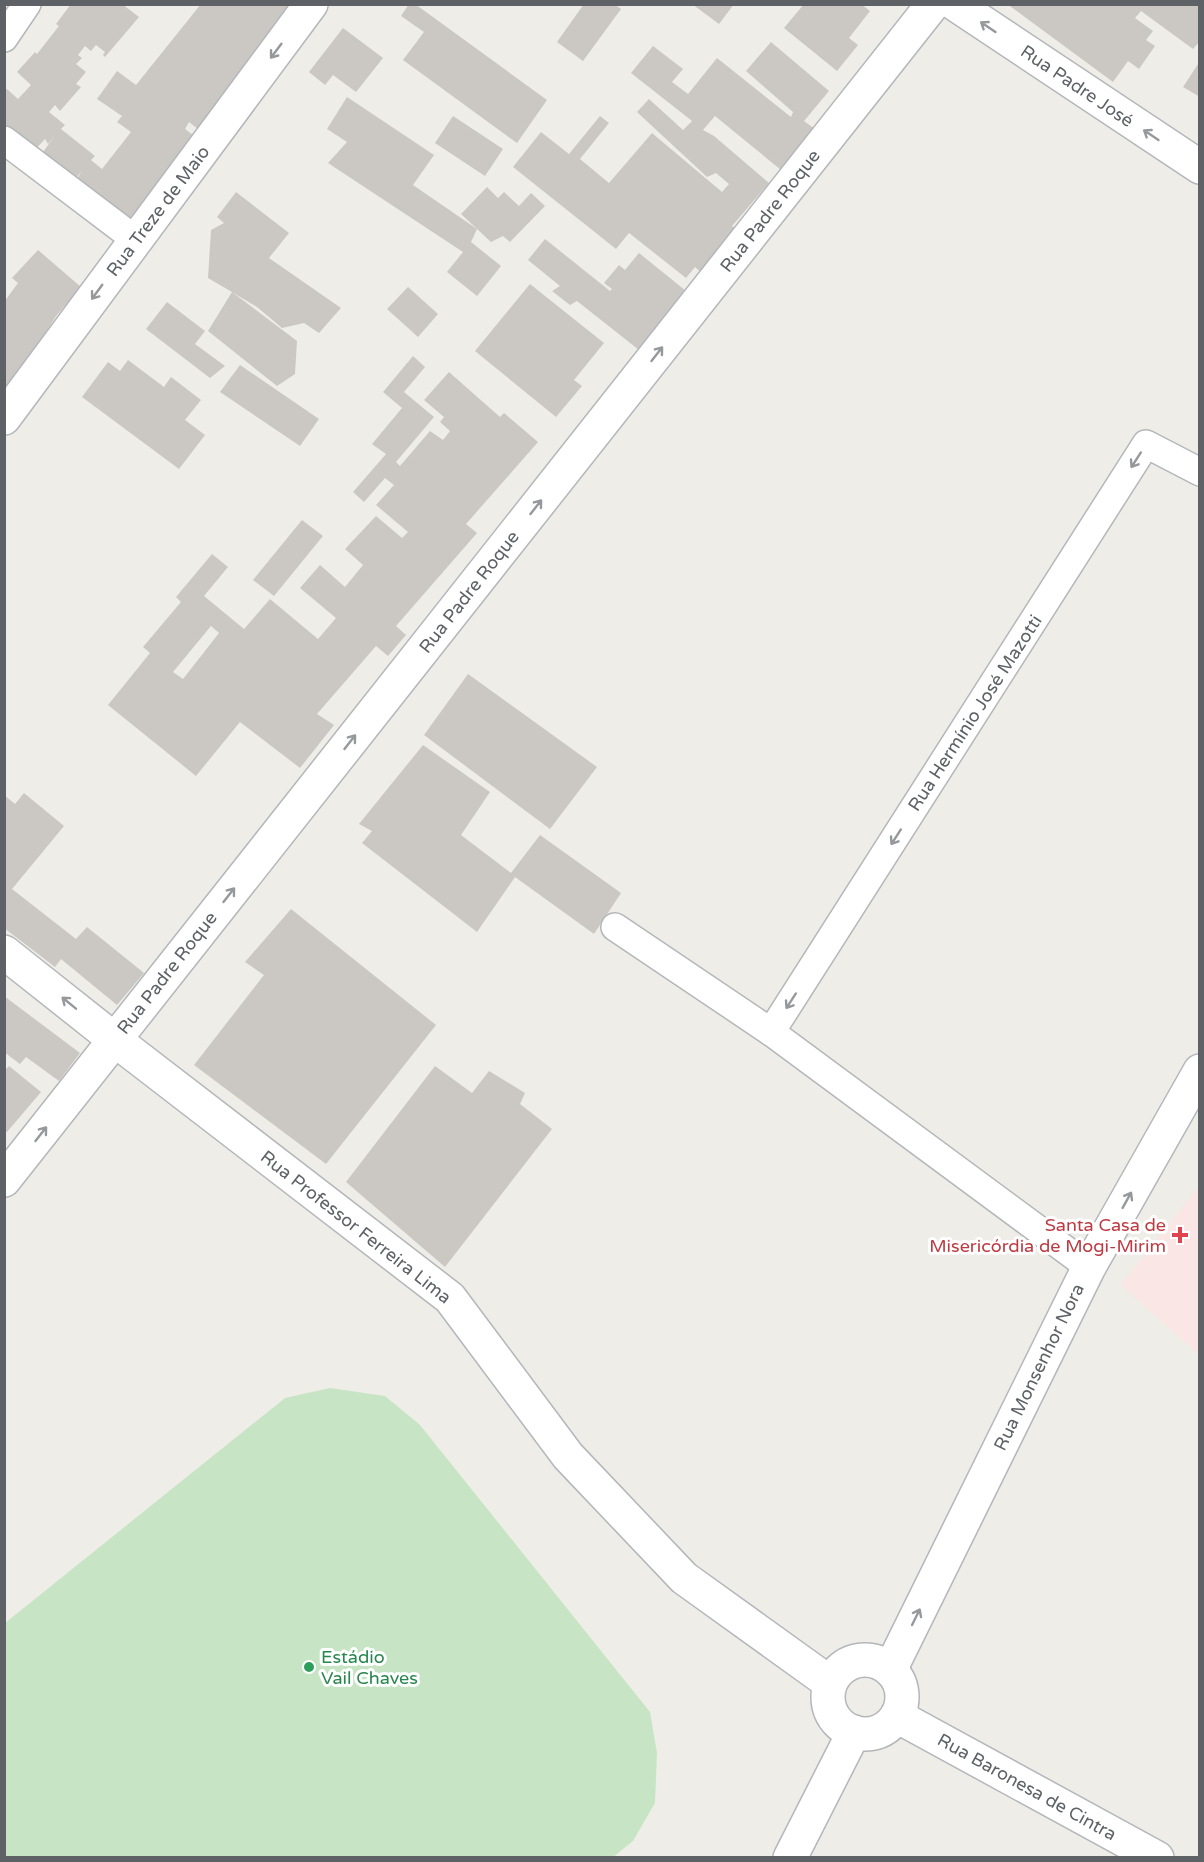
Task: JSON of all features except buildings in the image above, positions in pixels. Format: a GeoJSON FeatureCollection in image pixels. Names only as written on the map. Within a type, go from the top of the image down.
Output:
{"type":"FeatureCollection","features":[{"type":"Feature","properties":{"kind":"street"},"geometry":{"type":"LineString","coordinates":[[4,38],[27,4]]}},
{"type":"Feature","properties":{"kind":"street","name":"Rua Treze de Maio"},"geometry":{"type":"LineString","coordinates":[[4,418],[311,4]]}},
{"type":"Feature","properties":{"kind":"street","name":"Rua Padre Roque"},"geometry":{"type":"LineString","coordinates":[[4,1180],[933,4]]}},
{"type":"Feature","properties":{"kind":"street","name":"Rua Padre José"},"geometry":{"type":"LineString","coordinates":[[954,4],[1200,167]]}},
{"type":"Feature","properties":{"kind":"street"},"geometry":{"type":"LineString","coordinates":[[4,140],[136,240]]}},
{"type":"Feature","properties":{"kind":"street","name":"Rua Hermínio José Mazotti"},"geometry":{"type":"LineString","coordinates":[[771,1032],[1146,444],[1200,472]]}},
{"type":"Feature","properties":{"kind":"street"},"geometry":{"type":"LineString","coordinates":[[615,927],[771,1032],[1089,1267]]}},
{"type":"Feature","properties":{"kind":"street","name":"Rua Professor Ferreira Lima"},"geometry":{"type":"LineString","coordinates":[[4,952],[450,1298],[568,1456],[684,1578],[830,1683]]}},
{"type":"Feature","properties":{"kind":"street","name":"Rua Monsenhor Nora"},"geometry":{"type":"LineString","coordinates":[[890,1670],[1089,1267],[1200,1071]]}},
{"type":"Feature","properties":{"kind":"street"},"geometry":{"type":"LineString","coordinates":[[868,1660],[890,1670],[898,1680],[902,1692],[902,1704],[897,1716],[889,1725],[878,1732],[866,1734],[854,1732],[834,1718],[829,1707],[828,1695],[830,1683],[836,1673],[856,1661],[868,1660]]}},
{"type":"Feature","properties":{"kind":"street","name":"Rua Baronesa de Cintra"},"geometry":{"type":"LineString","coordinates":[[897,1716],[1157,1857]]}},
{"type":"Feature","properties":{"kind":"street"},"geometry":{"type":"LineString","coordinates":[[790,1857],[854,1732]]}},
{"type":"Feature","properties":{"kind":"shaded area","name":"Santa Casa de Misericórdia de Mogi-Mirim"},"geometry":{"type":"Polygon","coordinates":[[[1199,1186],[1199,1355],[1121,1285],[1199,1186]]]}},
{"type":"Feature","properties":{"kind":"green space","name":"Estádio Vail Chaves"},"geometry":{"type":"Polygon","coordinates":[[[330,1388],[385,1396],[420,1425],[650,1712],[657,1753],[655,1803],[633,1841],[612,1858],[5,1857],[5,1623],[285,1398],[330,1388]]]}},
{"type":"Feature","properties":{"kind":"place","name":"Santa Casa de Misericórdia de Mogi-Mirim"},"geometry":{"type":"Point","coordinates":[1180,1235]}},
{"type":"Feature","properties":{"kind":"place","name":"Estádio Vail Chaves"},"geometry":{"type":"Point","coordinates":[309,1667]}}]}
